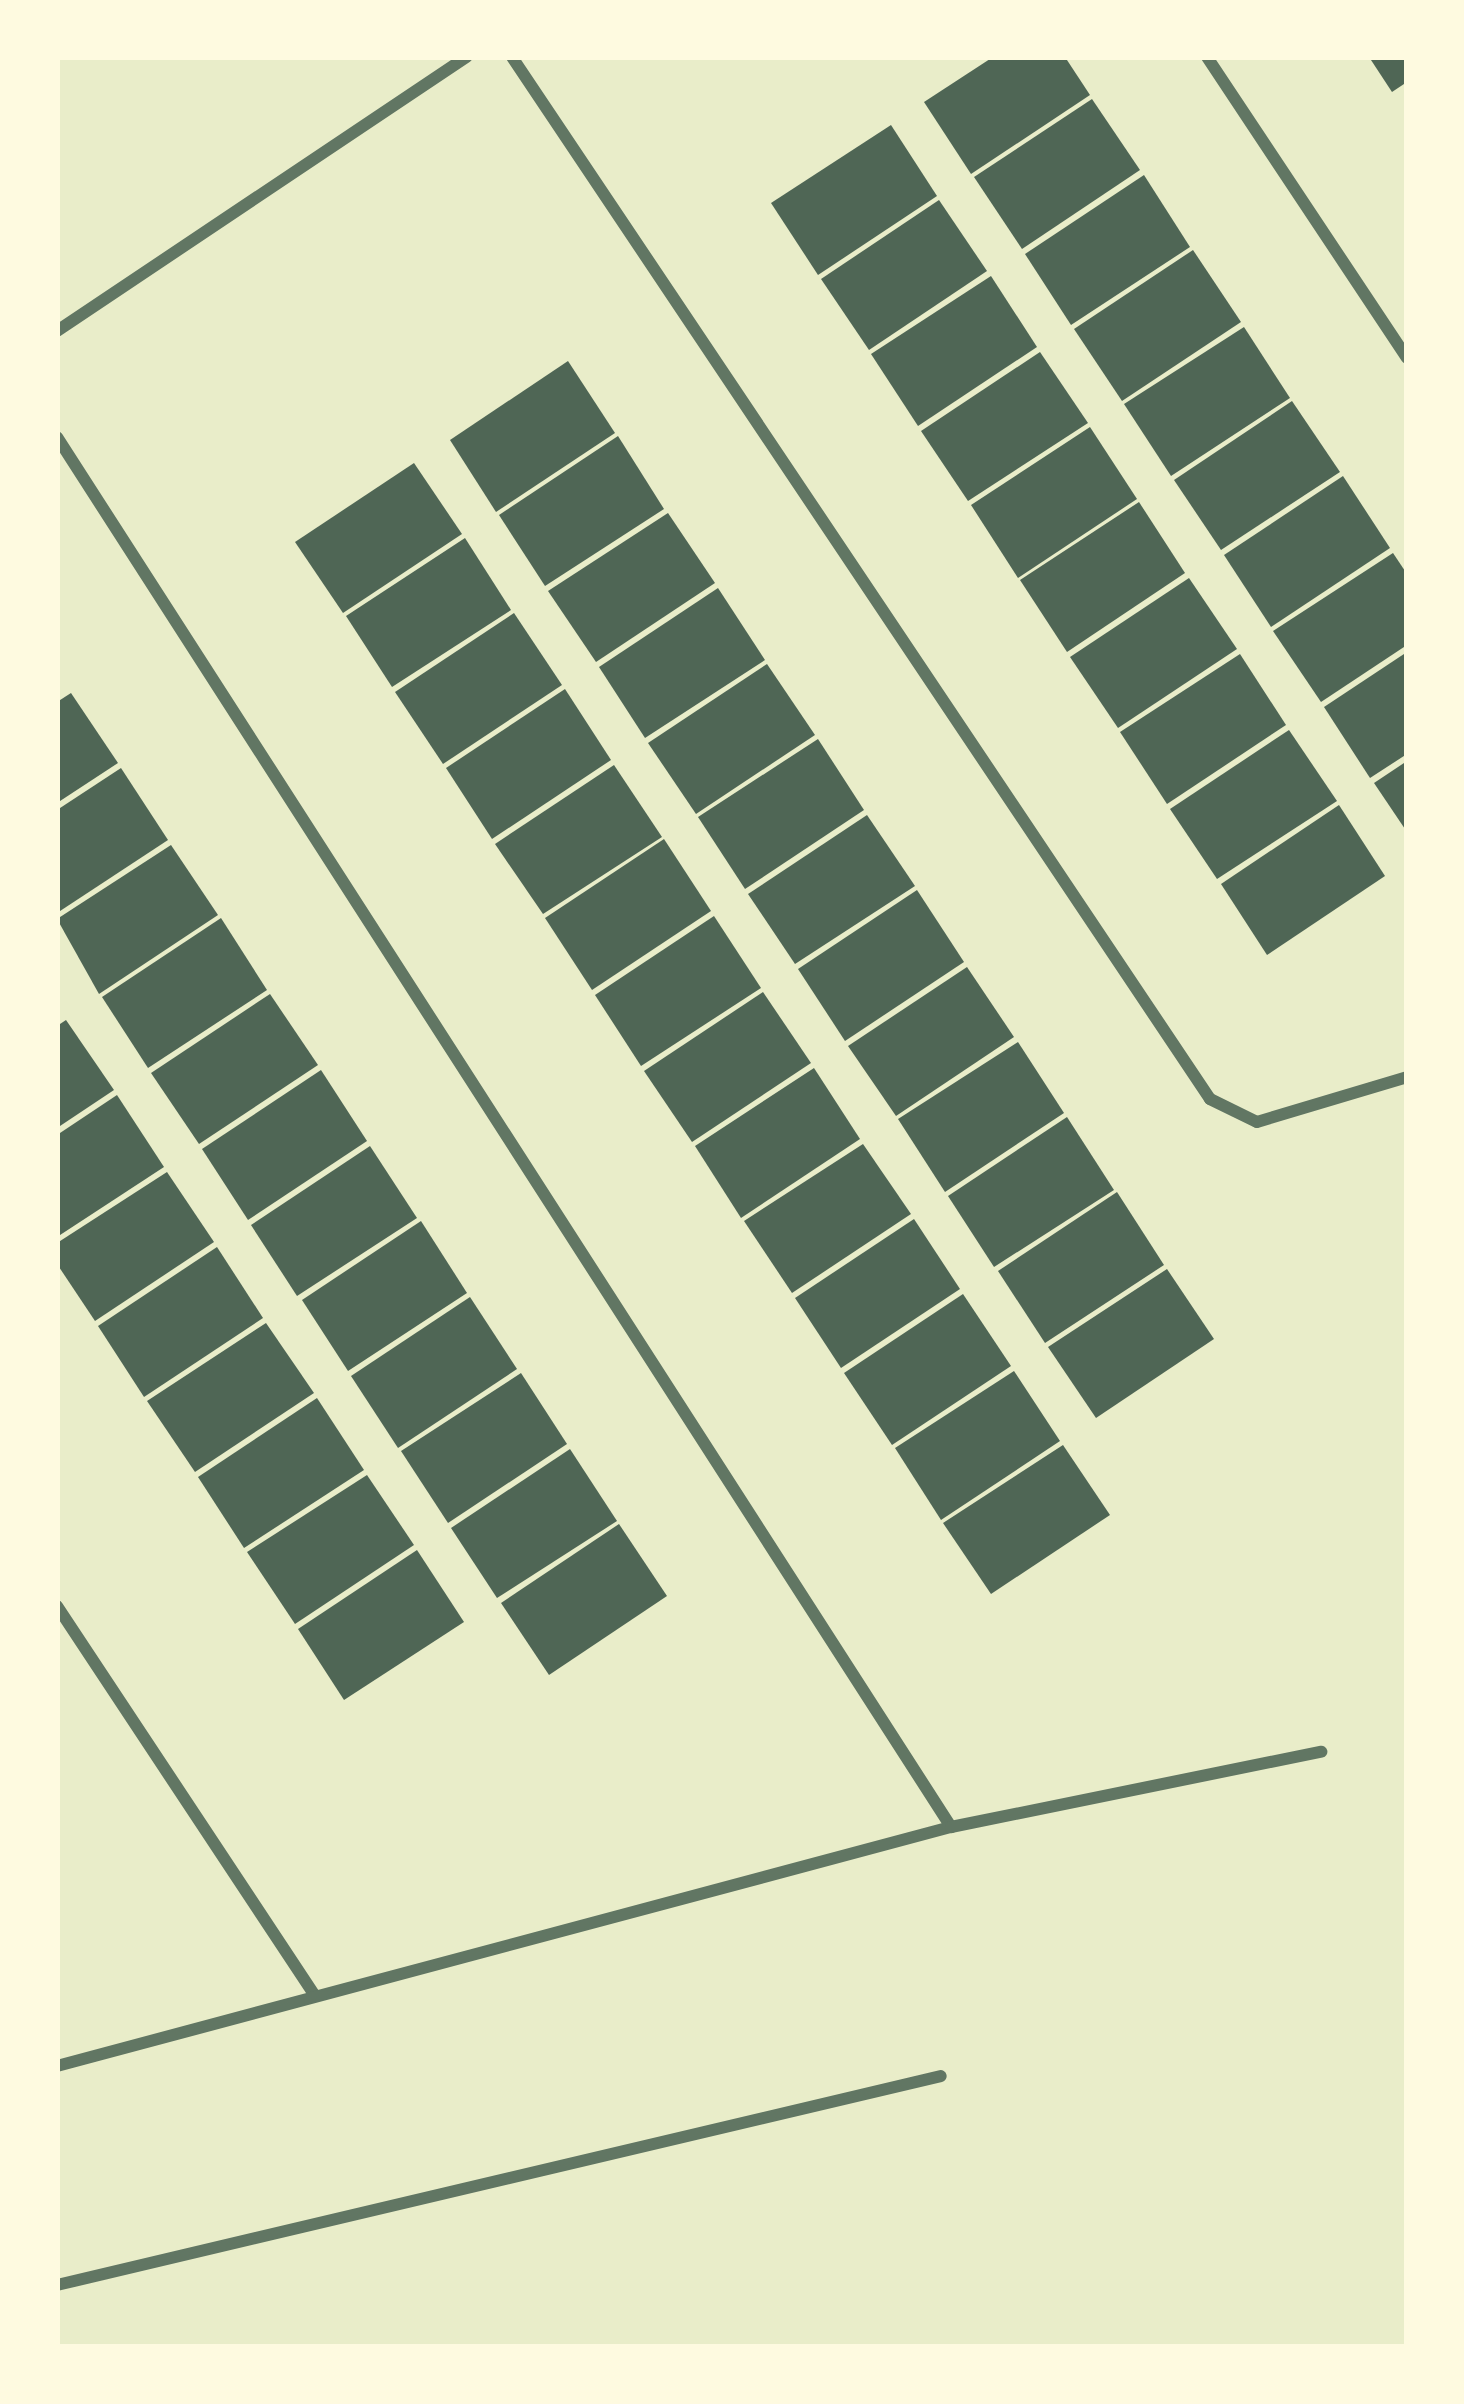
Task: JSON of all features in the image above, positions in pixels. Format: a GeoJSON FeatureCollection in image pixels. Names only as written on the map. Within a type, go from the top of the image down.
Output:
{"type":"FeatureCollection","features":[{"type":"Feature","properties":{"kind":"street"},"geometry":{"type":"LineString","coordinates":[[57,331],[467,57]]}},
{"type":"Feature","properties":{"kind":"street"},"geometry":{"type":"LineString","coordinates":[[512,57],[1210,1100],[1257,1122],[1407,1077]]}},
{"type":"Feature","properties":{"kind":"street"},"geometry":{"type":"LineString","coordinates":[[1207,57],[1407,358]]}},
{"type":"Feature","properties":{"kind":"street"},"geometry":{"type":"LineString","coordinates":[[57,437],[951,1827]]}},
{"type":"Feature","properties":{"kind":"street"},"geometry":{"type":"LineString","coordinates":[[57,1606],[314,1994]]}},
{"type":"Feature","properties":{"kind":"street"},"geometry":{"type":"LineString","coordinates":[[57,2066],[951,1827],[1321,1752]]}},
{"type":"Feature","properties":{"kind":"street"},"geometry":{"type":"LineString","coordinates":[[57,2285],[941,2076]]}},
{"type":"Feature","properties":{"kind":"building"},"geometry":{"type":"Polygon","coordinates":[[[993,57],[1065,57],[1090,95],[971,174],[924,102],[993,57]]]}},
{"type":"Feature","properties":{"kind":"building"},"geometry":{"type":"Polygon","coordinates":[[[1369,57],[1407,57],[1407,82],[1392,92],[1369,57]]]}},
{"type":"Feature","properties":{"kind":"building"},"geometry":{"type":"Polygon","coordinates":[[[1092,99],[1140,170],[1022,249],[974,177],[1092,99]]]}},
{"type":"Feature","properties":{"kind":"building"},"geometry":{"type":"Polygon","coordinates":[[[891,125],[937,196],[818,275],[771,203],[891,125]]]}},
{"type":"Feature","properties":{"kind":"building"},"geometry":{"type":"Polygon","coordinates":[[[1144,175],[1190,247],[1071,325],[1025,254],[1144,175]]]}},
{"type":"Feature","properties":{"kind":"building"},"geometry":{"type":"Polygon","coordinates":[[[939,200],[987,271],[869,350],[821,279],[939,200]]]}},
{"type":"Feature","properties":{"kind":"building"},"geometry":{"type":"Polygon","coordinates":[[[1193,250],[1241,322],[1122,401],[1074,329],[1193,250]]]}},
{"type":"Feature","properties":{"kind":"building"},"geometry":{"type":"Polygon","coordinates":[[[991,276],[1037,347],[918,426],[871,354],[991,276]]]}},
{"type":"Feature","properties":{"kind":"building"},"geometry":{"type":"Polygon","coordinates":[[[1244,327],[1290,398],[1171,476],[1124,404],[1244,327]]]}},
{"type":"Feature","properties":{"kind":"building"},"geometry":{"type":"Polygon","coordinates":[[[1040,352],[1088,423],[968,501],[921,431],[1040,352]]]}},
{"type":"Feature","properties":{"kind":"building"},"geometry":{"type":"Polygon","coordinates":[[[568,361],[615,433],[496,512],[450,440],[568,361]]]}},
{"type":"Feature","properties":{"kind":"building"},"geometry":{"type":"Polygon","coordinates":[[[1292,401],[1340,472],[1221,550],[1174,480],[1292,401]]]}},
{"type":"Feature","properties":{"kind":"building"},"geometry":{"type":"Polygon","coordinates":[[[1090,427],[1137,499],[1018,578],[971,505],[1090,427]]]}},
{"type":"Feature","properties":{"kind":"building"},"geometry":{"type":"Polygon","coordinates":[[[618,436],[664,509],[545,586],[499,515],[618,436]]]}},
{"type":"Feature","properties":{"kind":"building"},"geometry":{"type":"Polygon","coordinates":[[[414,463],[462,534],[343,613],[295,542],[414,463]]]}},
{"type":"Feature","properties":{"kind":"building"},"geometry":{"type":"Polygon","coordinates":[[[1343,476],[1390,548],[1271,627],[1224,555],[1343,476]]]}},
{"type":"Feature","properties":{"kind":"building"},"geometry":{"type":"Polygon","coordinates":[[[1139,502],[1185,573],[1067,652],[1020,580],[1139,502]]]}},
{"type":"Feature","properties":{"kind":"building"},"geometry":{"type":"Polygon","coordinates":[[[668,513],[715,583],[596,662],[548,591],[668,513]]]}},
{"type":"Feature","properties":{"kind":"building"},"geometry":{"type":"Polygon","coordinates":[[[465,538],[511,610],[392,687],[346,616],[465,538]]]}},
{"type":"Feature","properties":{"kind":"building"},"geometry":{"type":"Polygon","coordinates":[[[1393,553],[1407,574],[1407,645],[1321,702],[1273,631],[1393,553]]]}},
{"type":"Feature","properties":{"kind":"building"},"geometry":{"type":"Polygon","coordinates":[[[1189,578],[1237,649],[1118,728],[1070,657],[1189,578]]]}},
{"type":"Feature","properties":{"kind":"building"},"geometry":{"type":"Polygon","coordinates":[[[718,588],[765,660],[645,738],[599,667],[718,588]]]}},
{"type":"Feature","properties":{"kind":"building"},"geometry":{"type":"Polygon","coordinates":[[[514,613],[562,685],[443,764],[395,692],[514,613]]]}},
{"type":"Feature","properties":{"kind":"building"},"geometry":{"type":"Polygon","coordinates":[[[1407,652],[1407,754],[1370,778],[1324,707],[1407,652]]]}},
{"type":"Feature","properties":{"kind":"building"},"geometry":{"type":"Polygon","coordinates":[[[1240,654],[1286,725],[1167,804],[1120,732],[1240,654]]]}},
{"type":"Feature","properties":{"kind":"building"},"geometry":{"type":"Polygon","coordinates":[[[767,664],[815,735],[696,814],[648,743],[767,664]]]}},
{"type":"Feature","properties":{"kind":"building"},"geometry":{"type":"Polygon","coordinates":[[[565,689],[611,760],[492,839],[446,768],[565,689]]]}},
{"type":"Feature","properties":{"kind":"building"},"geometry":{"type":"Polygon","coordinates":[[[71,693],[118,763],[57,803],[57,702],[71,693]]]}},
{"type":"Feature","properties":{"kind":"building"},"geometry":{"type":"Polygon","coordinates":[[[1289,730],[1337,801],[1217,879],[1170,809],[1289,730]]]}},
{"type":"Feature","properties":{"kind":"building"},"geometry":{"type":"Polygon","coordinates":[[[818,739],[864,810],[745,889],[698,817],[818,739]]]}},
{"type":"Feature","properties":{"kind":"building"},"geometry":{"type":"Polygon","coordinates":[[[1407,761],[1407,832],[1374,783],[1407,761]]]}},
{"type":"Feature","properties":{"kind":"building"},"geometry":{"type":"Polygon","coordinates":[[[614,765],[662,837],[543,914],[495,844],[614,765]]]}},
{"type":"Feature","properties":{"kind":"building"},"geometry":{"type":"Polygon","coordinates":[[[121,768],[168,840],[57,913],[57,810],[121,768]]]}},
{"type":"Feature","properties":{"kind":"building"},"geometry":{"type":"Polygon","coordinates":[[[1339,805],[1385,876],[1267,955],[1221,884],[1339,805]]]}},
{"type":"Feature","properties":{"kind":"building"},"geometry":{"type":"Polygon","coordinates":[[[867,815],[915,886],[795,964],[748,894],[867,815]]]}},
{"type":"Feature","properties":{"kind":"building"},"geometry":{"type":"Polygon","coordinates":[[[664,839],[711,911],[592,990],[545,918],[664,839]]]}},
{"type":"Feature","properties":{"kind":"building"},"geometry":{"type":"Polygon","coordinates":[[[171,845],[218,915],[99,994],[57,919],[171,845]]]}},
{"type":"Feature","properties":{"kind":"building"},"geometry":{"type":"Polygon","coordinates":[[[917,890],[964,962],[845,1041],[798,969],[917,890]]]}},
{"type":"Feature","properties":{"kind":"building"},"geometry":{"type":"Polygon","coordinates":[[[714,916],[761,988],[641,1066],[595,995],[714,916]]]}},
{"type":"Feature","properties":{"kind":"building"},"geometry":{"type":"Polygon","coordinates":[[[221,918],[267,990],[148,1068],[102,997],[221,918]]]}},
{"type":"Feature","properties":{"kind":"building"},"geometry":{"type":"Polygon","coordinates":[[[967,967],[1014,1037],[896,1116],[848,1046],[967,967]]]}},
{"type":"Feature","properties":{"kind":"building"},"geometry":{"type":"Polygon","coordinates":[[[763,992],[811,1063],[692,1142],[644,1071],[763,992]]]}},
{"type":"Feature","properties":{"kind":"building"},"geometry":{"type":"Polygon","coordinates":[[[270,994],[318,1065],[199,1144],[151,1073],[270,994]]]}},
{"type":"Feature","properties":{"kind":"building"},"geometry":{"type":"Polygon","coordinates":[[[66,1020],[114,1090],[57,1128],[57,1026],[66,1020]]]}},
{"type":"Feature","properties":{"kind":"building"},"geometry":{"type":"Polygon","coordinates":[[[1018,1042],[1064,1113],[945,1192],[898,1119],[1018,1042]]]}},
{"type":"Feature","properties":{"kind":"building"},"geometry":{"type":"Polygon","coordinates":[[[814,1068],[860,1139],[741,1218],[695,1146],[814,1068]]]}},
{"type":"Feature","properties":{"kind":"building"},"geometry":{"type":"Polygon","coordinates":[[[321,1070],[367,1141],[248,1220],[202,1149],[321,1070]]]}},
{"type":"Feature","properties":{"kind":"building"},"geometry":{"type":"Polygon","coordinates":[[[117,1095],[164,1167],[57,1237],[57,1135],[117,1095]]]}},
{"type":"Feature","properties":{"kind":"building"},"geometry":{"type":"Polygon","coordinates":[[[1067,1117],[1114,1190],[994,1267],[948,1196],[1067,1117]]]}},
{"type":"Feature","properties":{"kind":"building"},"geometry":{"type":"Polygon","coordinates":[[[863,1144],[911,1214],[792,1293],[744,1221],[863,1144]]]}},
{"type":"Feature","properties":{"kind":"building"},"geometry":{"type":"Polygon","coordinates":[[[370,1146],[417,1218],[297,1296],[251,1225],[370,1146]]]}},
{"type":"Feature","properties":{"kind":"building"},"geometry":{"type":"Polygon","coordinates":[[[167,1172],[214,1242],[95,1321],[57,1264],[57,1243],[167,1172]]]}},
{"type":"Feature","properties":{"kind":"building"},"geometry":{"type":"Polygon","coordinates":[[[1117,1192],[1164,1265],[1045,1343],[998,1271],[1117,1192]]]}},
{"type":"Feature","properties":{"kind":"building"},"geometry":{"type":"Polygon","coordinates":[[[914,1219],[960,1289],[841,1368],[795,1298],[914,1219]]]}},
{"type":"Feature","properties":{"kind":"building"},"geometry":{"type":"Polygon","coordinates":[[[421,1221],[467,1293],[348,1371],[302,1300],[421,1221]]]}},
{"type":"Feature","properties":{"kind":"building"},"geometry":{"type":"Polygon","coordinates":[[[217,1247],[263,1318],[144,1397],[98,1326],[217,1247]]]}},
{"type":"Feature","properties":{"kind":"building"},"geometry":{"type":"Polygon","coordinates":[[[1167,1269],[1214,1339],[1096,1418],[1048,1347],[1167,1269]]]}},
{"type":"Feature","properties":{"kind":"building"},"geometry":{"type":"Polygon","coordinates":[[[963,1294],[1011,1366],[892,1445],[844,1373],[963,1294]]]}},
{"type":"Feature","properties":{"kind":"building"},"geometry":{"type":"Polygon","coordinates":[[[470,1297],[517,1369],[398,1448],[351,1376],[470,1297]]]}},
{"type":"Feature","properties":{"kind":"building"},"geometry":{"type":"Polygon","coordinates":[[[266,1323],[314,1393],[195,1472],[147,1401],[266,1323]]]}},
{"type":"Feature","properties":{"kind":"building"},"geometry":{"type":"Polygon","coordinates":[[[1014,1371],[1060,1441],[941,1520],[895,1448],[1014,1371]]]}},
{"type":"Feature","properties":{"kind":"building"},"geometry":{"type":"Polygon","coordinates":[[[521,1373],[567,1444],[448,1523],[401,1451],[521,1373]]]}},
{"type":"Feature","properties":{"kind":"building"},"geometry":{"type":"Polygon","coordinates":[[[317,1398],[364,1470],[244,1548],[198,1477],[317,1398]]]}},
{"type":"Feature","properties":{"kind":"building"},"geometry":{"type":"Polygon","coordinates":[[[1063,1445],[1110,1515],[991,1594],[943,1523],[1063,1445]]]}},
{"type":"Feature","properties":{"kind":"building"},"geometry":{"type":"Polygon","coordinates":[[[570,1449],[617,1521],[497,1598],[451,1528],[570,1449]]]}},
{"type":"Feature","properties":{"kind":"building"},"geometry":{"type":"Polygon","coordinates":[[[367,1475],[414,1545],[295,1624],[247,1552],[367,1475]]]}},
{"type":"Feature","properties":{"kind":"building"},"geometry":{"type":"Polygon","coordinates":[[[619,1524],[667,1596],[549,1675],[501,1603],[619,1524]]]}},
{"type":"Feature","properties":{"kind":"building"},"geometry":{"type":"Polygon","coordinates":[[[417,1550],[464,1622],[344,1700],[298,1629],[417,1550]]]}}]}
